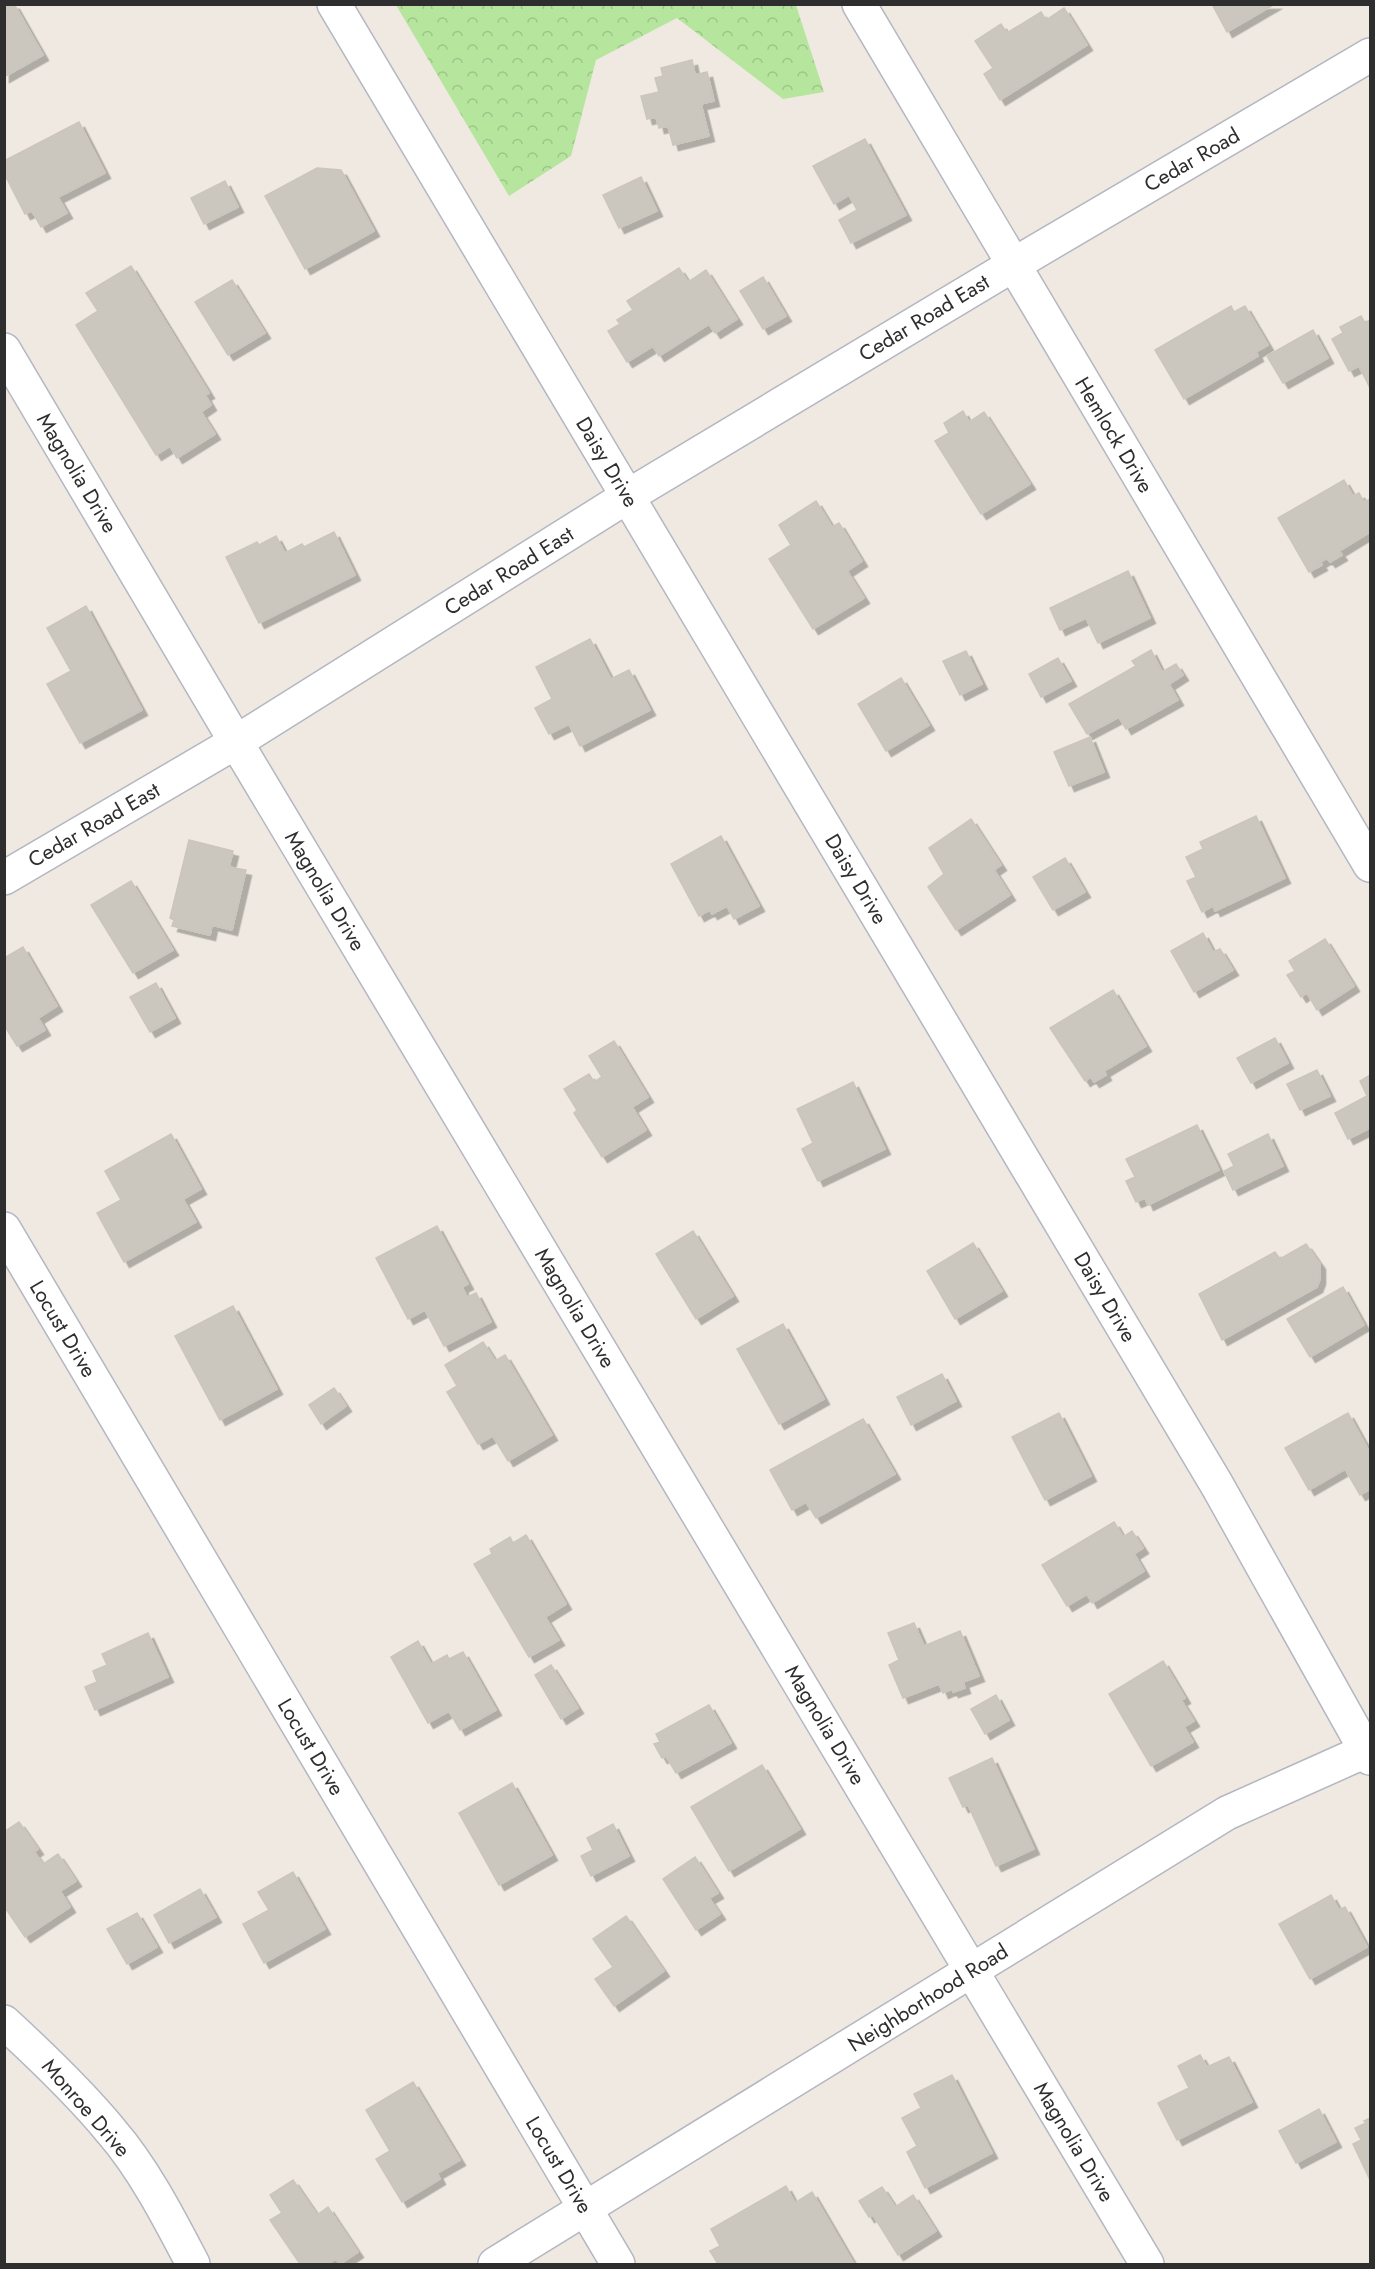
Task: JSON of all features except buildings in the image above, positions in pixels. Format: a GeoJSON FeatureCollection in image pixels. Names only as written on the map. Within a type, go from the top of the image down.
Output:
{"type":"FeatureCollection","features":[{"type":"Feature","properties":{"kind":"street","name":"Daisy Drive"},"geometry":{"type":"LineString","coordinates":[[334,4],[1217,1485],[1369,1753]]}},
{"type":"Feature","properties":{"kind":"street","name":"Hemlock Drive"},"geometry":{"type":"LineString","coordinates":[[859,4],[1371,865]]}},
{"type":"Feature","properties":{"kind":"street","name":"Cedar Road"},"geometry":{"type":"LineString","coordinates":[[1013,265],[1371,55]]}},
{"type":"Feature","properties":{"kind":"street","name":"Cedar Road East"},"geometry":{"type":"LineString","coordinates":[[4,878],[236,742],[628,496],[1013,265]]}},
{"type":"Feature","properties":{"kind":"street","name":"Magnolia Drive"},"geometry":{"type":"LineString","coordinates":[[4,350],[1147,2265]]}},
{"type":"Feature","properties":{"kind":"street","name":"Locust Drive"},"geometry":{"type":"LineString","coordinates":[[4,1229],[618,2265]]}},
{"type":"Feature","properties":{"kind":"street","name":"Neighborhood Road"},"geometry":{"type":"LineString","coordinates":[[495,2265],[1227,1813],[1369,1753]]}},
{"type":"Feature","properties":{"kind":"street","name":"Monroe Drive"},"geometry":{"type":"LineString","coordinates":[[4,2022],[34,2049],[112,2132],[162,2204],[193,2265]]}},
{"type":"Feature","properties":{"kind":"green space"},"geometry":{"type":"Polygon","coordinates":[[[396,5],[796,5],[824,92],[783,99],[677,18],[596,60],[571,156],[509,196],[396,5]]]}}]}
